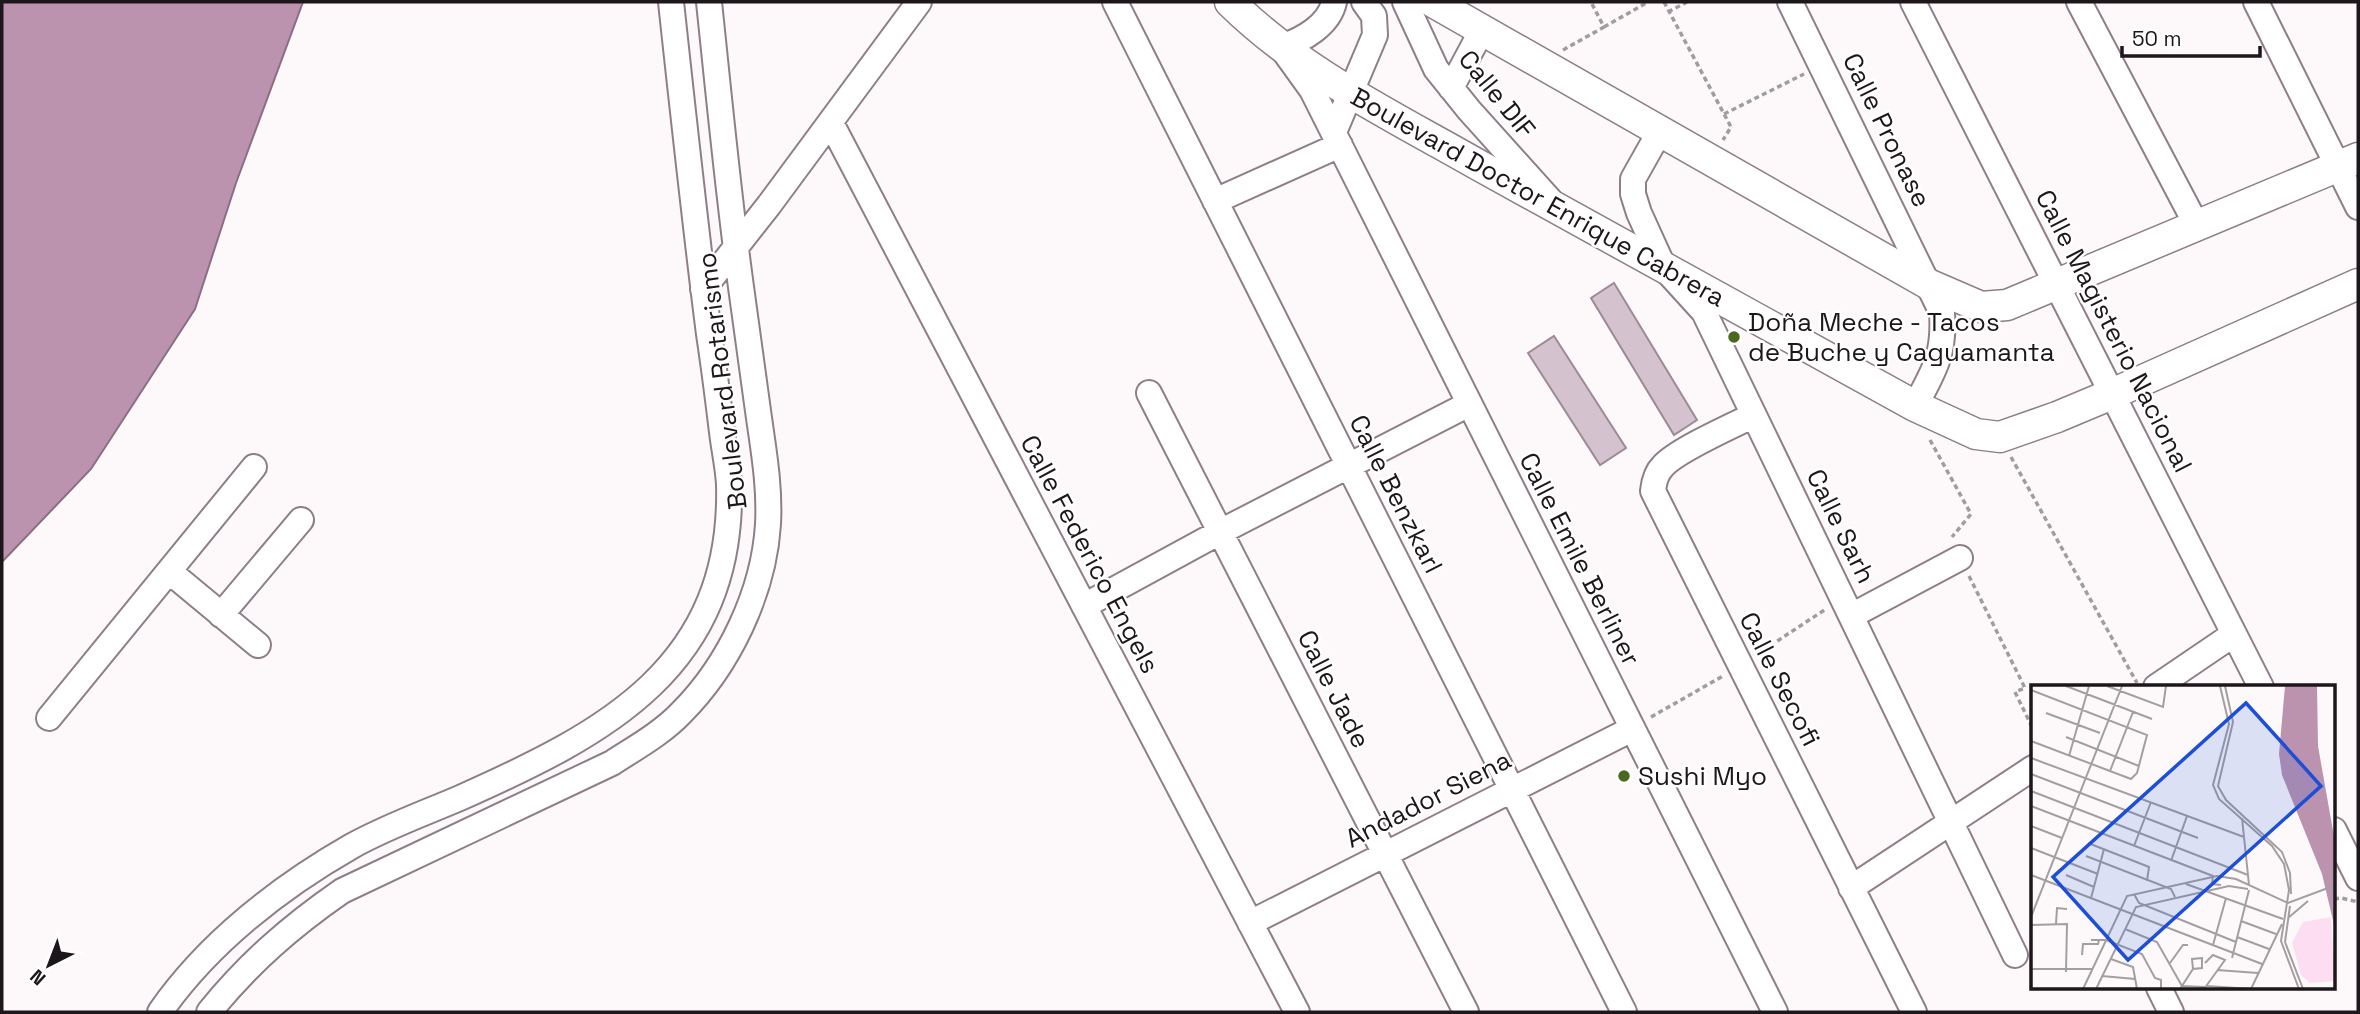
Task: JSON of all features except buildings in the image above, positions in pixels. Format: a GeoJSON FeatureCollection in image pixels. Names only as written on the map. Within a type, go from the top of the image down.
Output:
{"type":"FeatureCollection","features":[{"type":"Feature","properties":{"kind":"main road","name":"Boulevard Doctor Enrique Cabrera"},"geometry":{"type":"LineString","coordinates":[[1230,2],[1282,47],[1350,93],[1915,406],[1976,434],[2000,437]]}},
{"type":"Feature","properties":{"kind":"main road"},"geometry":{"type":"LineString","coordinates":[[1433,2],[1930,285],[1981,307],[2007,305],[2348,162]]}},
{"type":"Feature","properties":{"kind":"main road"},"geometry":{"type":"LineString","coordinates":[[2000,437],[2057,418],[2358,284]]}},
{"type":"Feature","properties":{"kind":"street","name":"Boulevard Rotarismo"},"geometry":{"type":"LineString","coordinates":[[160,1012],[205,959],[245,921],[318,867],[355,845],[532,766],[586,735],[638,699],[680,653],[699,625],[714,590],[723,559],[729,482],[671,2]]}},
{"type":"Feature","properties":{"kind":"street","name":"Boulevard Rotarismo"},"geometry":{"type":"LineString","coordinates":[[209,1012],[240,975],[270,946],[303,918],[342,891],[612,763],[680,715],[710,679],[735,637],[762,562],[768,525],[767,481],[736,248],[709,2]]}},
{"type":"Feature","properties":{"kind":"street"},"geometry":{"type":"LineString","coordinates":[[704,289],[831,123],[919,2]]}},
{"type":"Feature","properties":{"kind":"street","name":"Calle Benzkarl"},"geometry":{"type":"LineString","coordinates":[[1115,2],[1624,1012]]}},
{"type":"Feature","properties":{"kind":"street"},"geometry":{"type":"LineString","coordinates":[[1282,47],[1316,29],[1330,13],[1334,2]]}},
{"type":"Feature","properties":{"kind":"street"},"geometry":{"type":"LineString","coordinates":[[1215,201],[1337,138],[1350,93],[1376,35],[1374,16],[1364,2]]}},
{"type":"Feature","properties":{"kind":"street","name":"Calle DIF"},"geometry":{"type":"LineString","coordinates":[[1405,2],[1436,69],[1561,212]]}},
{"type":"Feature","properties":{"kind":"street","name":"Calle Pronase"},"geometry":{"type":"LineString","coordinates":[[1790,2],[1942,313],[1941,352],[1933,374],[1915,406]]}},
{"type":"Feature","properties":{"kind":"street","name":"Calle Magisterio Nacional"},"geometry":{"type":"LineString","coordinates":[[1913,2],[2260,685]]}},
{"type":"Feature","properties":{"kind":"street"},"geometry":{"type":"LineString","coordinates":[[2079,2],[2197,226]]}},
{"type":"Feature","properties":{"kind":"street"},"geometry":{"type":"LineString","coordinates":[[2256,2],[2348,162],[2358,207]]}},
{"type":"Feature","properties":{"kind":"street"},"geometry":{"type":"LineString","coordinates":[[1451,88],[1482,30]]}},
{"type":"Feature","properties":{"kind":"street","name":"Calle Emile Berliner"},"geometry":{"type":"LineString","coordinates":[[1282,47],[1312,90],[1337,138],[1774,1012]]}},
{"type":"Feature","properties":{"kind":"street","name":"Calle Federico Engels"},"geometry":{"type":"LineString","coordinates":[[831,123],[1297,1012]]}},
{"type":"Feature","properties":{"kind":"street","name":"Calle Sarh"},"geometry":{"type":"LineString","coordinates":[[1660,131],[1633,179],[1633,194],[1639,213],[1664,268],[1704,312],[2014,955]]}},
{"type":"Feature","properties":{"kind":"street"},"geometry":{"type":"LineString","coordinates":[[690,167],[724,141]]}},
{"type":"Feature","properties":{"kind":"street","name":"Calle Jade"},"geometry":{"type":"LineString","coordinates":[[1149,393],[1466,1012]]}},
{"type":"Feature","properties":{"kind":"street"},"geometry":{"type":"LineString","coordinates":[[1084,606],[1220,532],[1469,404]]}},
{"type":"Feature","properties":{"kind":"street","name":"Calle Secofi"},"geometry":{"type":"LineString","coordinates":[[1754,415],[1670,460],[1658,473],[1653,491],[1914,1012]]}},
{"type":"Feature","properties":{"kind":"street"},"geometry":{"type":"LineString","coordinates":[[50,718],[254,467]]}},
{"type":"Feature","properties":{"kind":"street"},"geometry":{"type":"LineString","coordinates":[[221,615],[301,520]]}},
{"type":"Feature","properties":{"kind":"street"},"geometry":{"type":"LineString","coordinates":[[1851,617],[1960,558]]}},
{"type":"Feature","properties":{"kind":"street"},"geometry":{"type":"LineString","coordinates":[[170,572],[258,645]]}},
{"type":"Feature","properties":{"kind":"street"},"geometry":{"type":"LineString","coordinates":[[2159,685],[2234,634]]}},
{"type":"Feature","properties":{"kind":"street","name":"Andador Siena"},"geometry":{"type":"LineString","coordinates":[[1250,923],[1632,729]]}},
{"type":"Feature","properties":{"kind":"street"},"geometry":{"type":"LineString","coordinates":[[1851,888],[2031,769]]}},
{"type":"Feature","properties":{"kind":"street"},"geometry":{"type":"LineString","coordinates":[[2336,834],[2358,878]]}},
{"type":"Feature","properties":{"kind":"street"},"geometry":{"type":"LineString","coordinates":[[2160,990],[2171,1012]]}},
{"type":"Feature","properties":{"kind":"path"},"geometry":{"type":"LineString","coordinates":[[1591,2],[1604,27]]}},
{"type":"Feature","properties":{"kind":"path"},"geometry":{"type":"LineString","coordinates":[[1541,63],[1648,2]]}},
{"type":"Feature","properties":{"kind":"path"},"geometry":{"type":"LineString","coordinates":[[1664,2],[1731,127],[1712,160]]}},
{"type":"Feature","properties":{"kind":"path"},"geometry":{"type":"LineString","coordinates":[[1668,12],[1687,2]]}},
{"type":"Feature","properties":{"kind":"path"},"geometry":{"type":"LineString","coordinates":[[1724,114],[1821,65]]}},
{"type":"Feature","properties":{"kind":"path"},"geometry":{"type":"LineString","coordinates":[[2000,437],[2138,685]]}},
{"type":"Feature","properties":{"kind":"path"},"geometry":{"type":"LineString","coordinates":[[2336,899],[2358,902]]}},
{"type":"Feature","properties":{"kind":"shaded area"},"geometry":{"type":"Polygon","coordinates":[[[2,2],[303,2],[236,183],[195,309],[91,469],[2,562],[2,2]]]}},
{"type":"Feature","properties":{"kind":"place","name":"Doña Meche - Tacos de Buche y Caguamanta"},"geometry":{"type":"Point","coordinates":[1734,337]}},
{"type":"Feature","properties":{"kind":"place","name":"Sushi Myo"},"geometry":{"type":"Point","coordinates":[1624,776]}}]}
